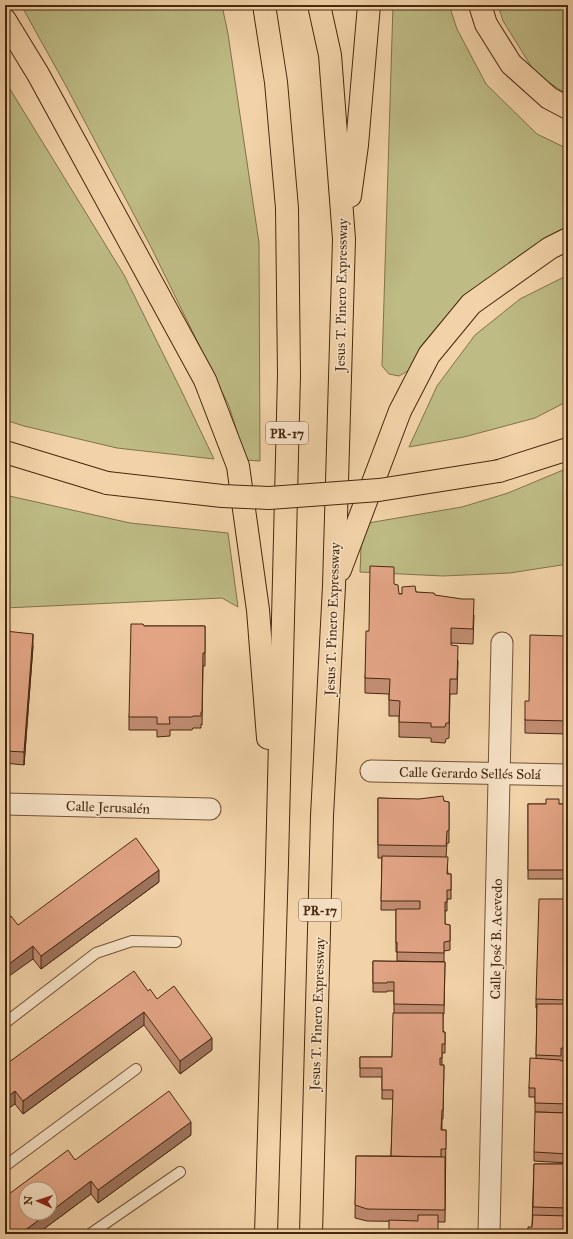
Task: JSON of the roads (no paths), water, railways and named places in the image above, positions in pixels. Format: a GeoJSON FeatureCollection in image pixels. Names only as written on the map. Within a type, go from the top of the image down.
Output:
{"type":"FeatureCollection","features":[{"type":"Feature","properties":{"kind":"highway","name":"PR-17"},"geometry":{"type":"LineString","coordinates":[[264,5],[276,82],[287,208],[288,375],[277,863],[266,1234]]}},
{"type":"Feature","properties":{"kind":"highway","name":"Jesus T. Pinero Expressway"},"geometry":{"type":"LineString","coordinates":[[310,1234],[322,816],[334,586],[344,239],[330,55],[319,5]]}},
{"type":"Feature","properties":{"kind":"highway"},"geometry":{"type":"LineString","coordinates":[[344,239],[357,145],[369,5]]}},
{"type":"Feature","properties":{"kind":"highway"},"geometry":{"type":"LineString","coordinates":[[480,5],[486,24],[511,64],[549,98],[568,108]]}},
{"type":"Feature","properties":{"kind":"highway"},"geometry":{"type":"LineString","coordinates":[[5,20],[38,74],[205,380],[238,466],[258,610],[277,863]]}},
{"type":"Feature","properties":{"kind":"highway"},"geometry":{"type":"LineString","coordinates":[[334,586],[400,411],[429,355],[472,304],[550,248],[568,239]]}},
{"type":"Feature","properties":{"kind":"highway"},"geometry":{"type":"LineString","coordinates":[[5,452],[107,483],[222,496],[269,498],[378,490],[499,470],[568,449]]}},
{"type":"Feature","properties":{"kind":"street","name":"Calle José B. Acevedo"},"geometry":{"type":"LineString","coordinates":[[489,1234],[502,643]]}},
{"type":"Feature","properties":{"kind":"street","name":"Calle Gerardo Sellés Solá"},"geometry":{"type":"LineString","coordinates":[[371,771],[568,775]]}},
{"type":"Feature","properties":{"kind":"street","name":"Calle Jerusalén"},"geometry":{"type":"LineString","coordinates":[[5,804],[210,810]]}},
{"type":"Feature","properties":{"kind":"lane"},"geometry":{"type":"LineString","coordinates":[[5,1023],[96,953],[132,941],[176,942]]}},
{"type":"Feature","properties":{"kind":"lane"},"geometry":{"type":"LineString","coordinates":[[5,1166],[136,1069]]}},
{"type":"Feature","properties":{"kind":"lane"},"geometry":{"type":"LineString","coordinates":[[90,1234],[180,1172]]}}]}
